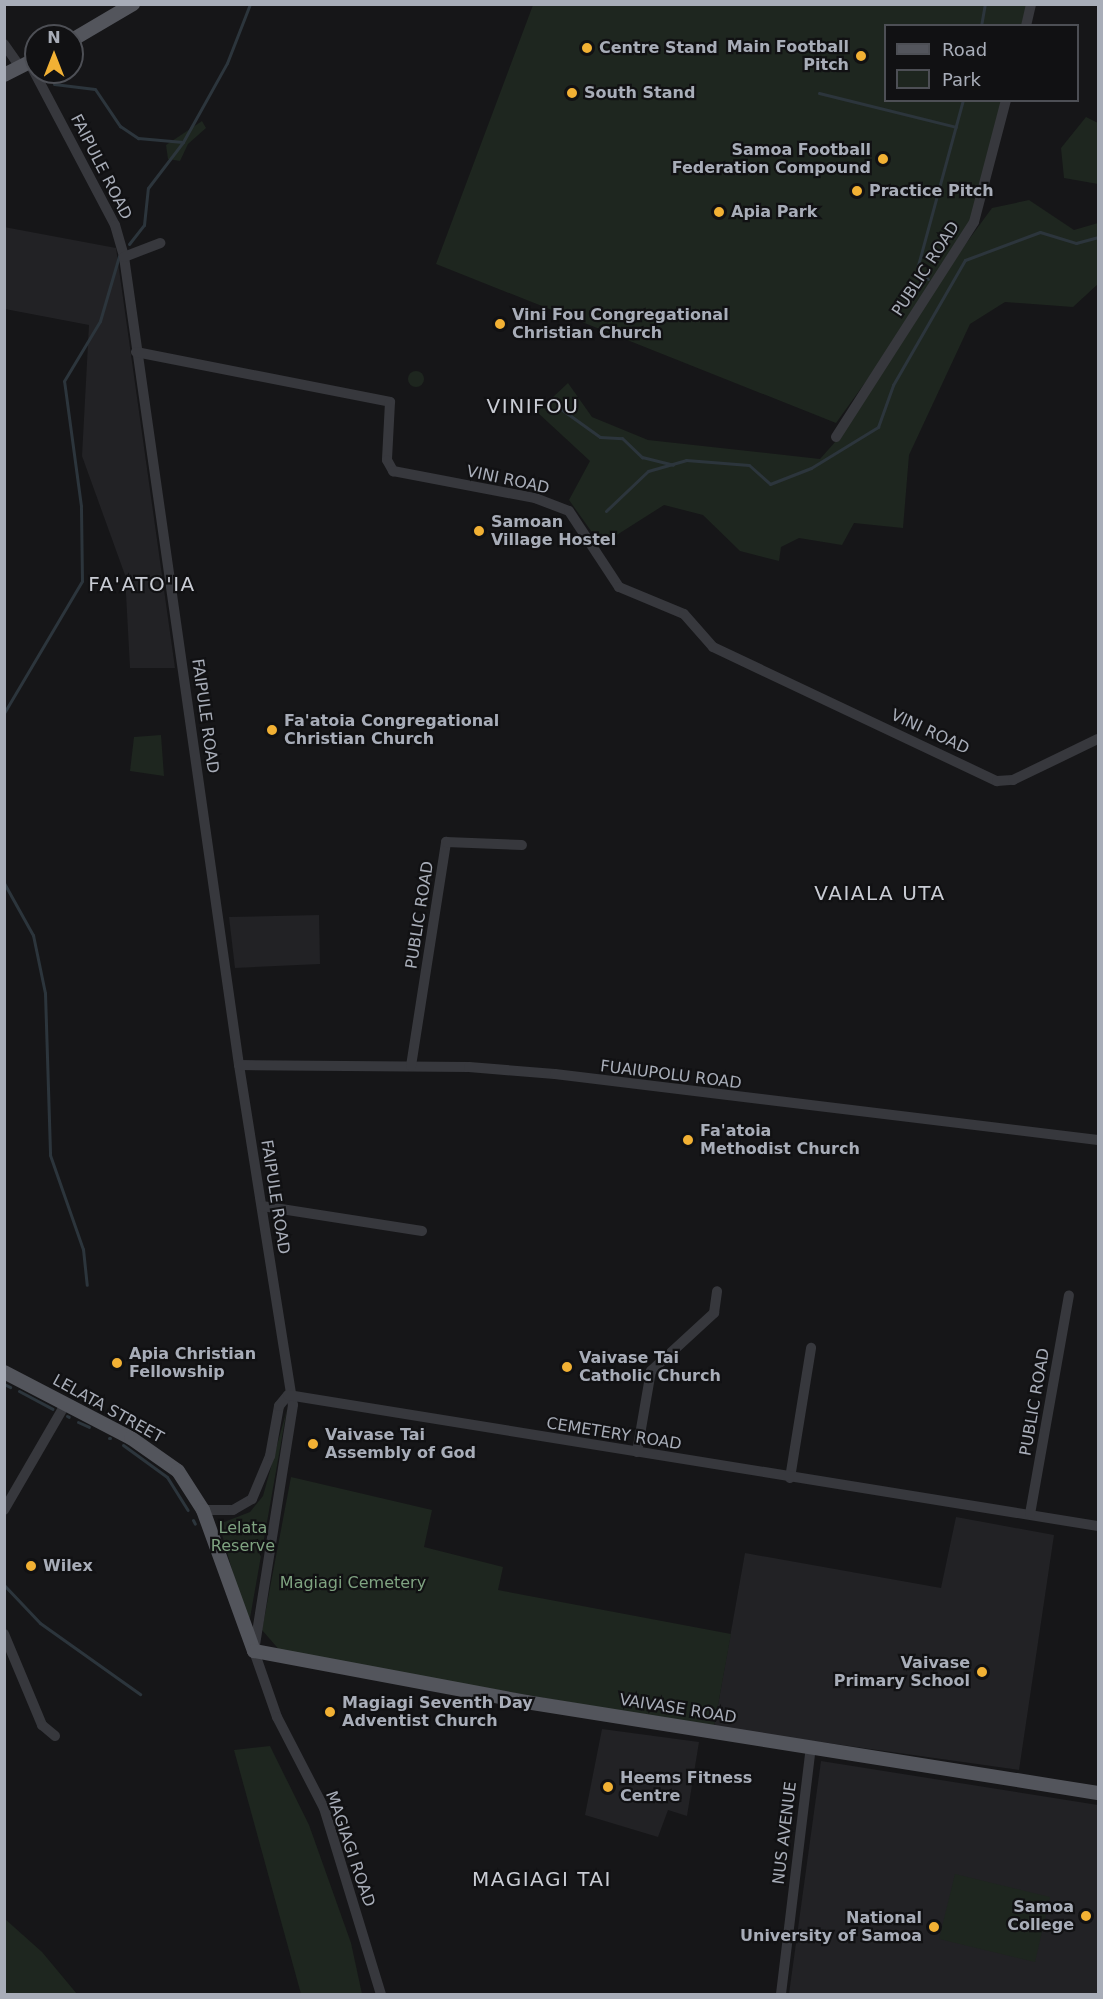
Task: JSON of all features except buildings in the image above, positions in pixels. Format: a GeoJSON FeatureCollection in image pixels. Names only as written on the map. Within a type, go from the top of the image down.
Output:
{"type":"FeatureCollection","features":[{"type":"Feature","properties":{"kind":"main road"},"geometry":{"type":"LineString","coordinates":[[84,33],[133,4]]}},
{"type":"Feature","properties":{"kind":"main road"},"geometry":{"type":"LineString","coordinates":[[4,75],[24,64]]}},
{"type":"Feature","properties":{"kind":"main road","name":"LELATA STREET"},"geometry":{"type":"LineString","coordinates":[[4,1372],[66,1403],[158,1455],[178,1471],[203,1510],[254,1651]]}},
{"type":"Feature","properties":{"kind":"main road","name":"VAIVASE ROAD"},"geometry":{"type":"LineString","coordinates":[[254,1651],[526,1702],[1098,1793]]}},
{"type":"Feature","properties":{"kind":"street"},"geometry":{"type":"LineString","coordinates":[[1026,24],[1031,4]]}},
{"type":"Feature","properties":{"kind":"street","name":"FAIPULE ROAD"},"geometry":{"type":"LineString","coordinates":[[4,44],[24,59]]}},
{"type":"Feature","properties":{"kind":"street","name":"FAIPULE ROAD"},"geometry":{"type":"LineString","coordinates":[[40,84],[115,225],[124,257],[239,1065],[262,1206],[288,1395],[293,1404],[254,1651]]}},
{"type":"Feature","properties":{"kind":"street","name":"PUBLIC ROAD"},"geometry":{"type":"LineString","coordinates":[[836,437],[974,222],[1005,102]]}},
{"type":"Feature","properties":{"kind":"street"},"geometry":{"type":"LineString","coordinates":[[124,257],[160,243]]}},
{"type":"Feature","properties":{"kind":"street","name":"VINI ROAD"},"geometry":{"type":"LineString","coordinates":[[136,352],[390,402],[387,460],[393,471],[535,498],[569,511],[619,587],[684,614],[713,647],[998,781],[1013,780],[1098,739]]}},
{"type":"Feature","properties":{"kind":"street","name":"PUBLIC ROAD"},"geometry":{"type":"LineString","coordinates":[[411,1066],[446,842],[522,845]]}},
{"type":"Feature","properties":{"kind":"street","name":"FUAIUPOLU ROAD"},"geometry":{"type":"LineString","coordinates":[[239,1065],[411,1066],[555,1074],[1098,1140]]}},
{"type":"Feature","properties":{"kind":"street"},"geometry":{"type":"LineString","coordinates":[[262,1206],[422,1231]]}},
{"type":"Feature","properties":{"kind":"street"},"geometry":{"type":"LineString","coordinates":[[637,1452],[651,1371],[714,1313],[717,1291]]}},
{"type":"Feature","properties":{"kind":"street","name":"PUBLIC ROAD"},"geometry":{"type":"LineString","coordinates":[[1030,1514],[1070,1295]]}},
{"type":"Feature","properties":{"kind":"street"},"geometry":{"type":"LineString","coordinates":[[790,1478],[811,1348]]}},
{"type":"Feature","properties":{"kind":"street"},"geometry":{"type":"LineString","coordinates":[[203,1510],[233,1510],[252,1499],[270,1456],[279,1406],[288,1395]]}},
{"type":"Feature","properties":{"kind":"street","name":"CEMETERY ROAD"},"geometry":{"type":"LineString","coordinates":[[288,1395],[1098,1526]]}},
{"type":"Feature","properties":{"kind":"street"},"geometry":{"type":"LineString","coordinates":[[4,1510],[66,1403]]}},
{"type":"Feature","properties":{"kind":"street"},"geometry":{"type":"LineString","coordinates":[[4,1634],[42,1725],[55,1736]]}},
{"type":"Feature","properties":{"kind":"street","name":"MAGIAGI ROAD"},"geometry":{"type":"LineString","coordinates":[[254,1651],[277,1717],[324,1808],[381,1995]]}},
{"type":"Feature","properties":{"kind":"street","name":"NUS AVENUE"},"geometry":{"type":"LineString","coordinates":[[780,1995],[811,1746]]}},
{"type":"Feature","properties":{"kind":"shaded area"},"geometry":{"type":"Polygon","coordinates":[[[4,227],[116,248],[175,668],[130,668],[125,575],[82,456],[89,325],[5,309],[4,227]]]}},
{"type":"Feature","properties":{"kind":"shaded area"},"geometry":{"type":"Polygon","coordinates":[[[319,915],[320,964],[235,968],[229,917],[319,915]]]}},
{"type":"Feature","properties":{"kind":"shaded area"},"geometry":{"type":"Polygon","coordinates":[[[956,1517],[1054,1535],[1019,1770],[714,1727],[745,1553],[941,1588],[956,1517]]]}},
{"type":"Feature","properties":{"kind":"shaded area"},"geometry":{"type":"Polygon","coordinates":[[[602,1729],[699,1742],[687,1816],[668,1810],[658,1837],[585,1815],[602,1729]]]}},
{"type":"Feature","properties":{"kind":"shaded area","name":"National University of Samoa"},"geometry":{"type":"Polygon","coordinates":[[[821,1761],[1098,1805],[1098,1994],[789,1994],[821,1761]]]}},
{"type":"Feature","properties":{"kind":"green space","name":"Apia Park"},"geometry":{"type":"Polygon","coordinates":[[[533,5],[1031,5],[1026,24],[884,24],[884,102],[1008,102],[978,222],[945,272],[992,208],[1029,200],[1074,230],[1098,223],[1098,284],[1073,307],[1005,302],[970,324],[909,455],[903,528],[854,523],[842,545],[799,538],[781,547],[779,561],[740,551],[703,515],[664,505],[601,545],[569,500],[590,461],[537,412],[568,383],[592,417],[648,440],[820,459],[844,432],[903,330],[836,423],[436,264],[533,5]]]}},
{"type":"Feature","properties":{"kind":"green space"},"geometry":{"type":"Polygon","coordinates":[[[1086,117],[1098,123],[1098,184],[1064,178],[1061,148],[1086,117]]]}},
{"type":"Feature","properties":{"kind":"green space"},"geometry":{"type":"Polygon","coordinates":[[[202,121],[206,128],[188,144],[180,161],[168,159],[166,145],[202,121]]]}},
{"type":"Feature","properties":{"kind":"green space"},"geometry":{"type":"Polygon","coordinates":[[[413,371],[419,371],[424,379],[422,385],[413,387],[408,382],[408,376],[413,371]]]}},
{"type":"Feature","properties":{"kind":"green space"},"geometry":{"type":"Polygon","coordinates":[[[161,735],[164,776],[130,771],[134,737],[161,735]]]}},
{"type":"Feature","properties":{"kind":"green space","name":"Lelata Reserve"},"geometry":{"type":"Polygon","coordinates":[[[287,1409],[250,1618],[246,1619],[219,1524],[250,1512],[263,1496],[287,1409]]]}},
{"type":"Feature","properties":{"kind":"green space","name":"Magiagi Cemetery"},"geometry":{"type":"Polygon","coordinates":[[[291,1477],[432,1510],[424,1547],[503,1567],[498,1590],[731,1634],[714,1727],[282,1653],[262,1630],[291,1477]]]}},
{"type":"Feature","properties":{"kind":"green space"},"geometry":{"type":"Polygon","coordinates":[[[270,1746],[309,1825],[351,1943],[362,1994],[301,1994],[234,1750],[270,1746]]]}},
{"type":"Feature","properties":{"kind":"green space"},"geometry":{"type":"Polygon","coordinates":[[[955,1874],[1050,1897],[1035,1962],[939,1939],[955,1874]]]}},
{"type":"Feature","properties":{"kind":"green space"},"geometry":{"type":"Polygon","coordinates":[[[5,1919],[42,1952],[77,1994],[5,1994],[5,1919]]]}},
{"type":"Feature","properties":{"kind":"waterway"},"geometry":{"type":"LineString","coordinates":[[54,84],[95,89],[120,126],[138,138],[183,142],[227,63],[250,4]]}},
{"type":"Feature","properties":{"kind":"waterway"},"geometry":{"type":"LineString","coordinates":[[981,24],[985,4]]}},
{"type":"Feature","properties":{"kind":"waterway"},"geometry":{"type":"LineString","coordinates":[[819,93],[956,127]]}},
{"type":"Feature","properties":{"kind":"waterway"},"geometry":{"type":"LineString","coordinates":[[928,279],[917,269],[962,102]]}},
{"type":"Feature","properties":{"kind":"waterway"},"geometry":{"type":"LineString","coordinates":[[129,244],[144,225],[148,188],[183,142]]}},
{"type":"Feature","properties":{"kind":"waterway"},"geometry":{"type":"LineString","coordinates":[[606,511],[648,471],[686,460],[749,465],[770,484],[811,468],[878,427],[893,385],[965,260],[1040,232],[1076,243],[1098,237]]}},
{"type":"Feature","properties":{"kind":"waterway"},"geometry":{"type":"LineString","coordinates":[[4,713],[82,581],[81,506],[64,381],[100,321],[119,256]]}},
{"type":"Feature","properties":{"kind":"waterway"},"geometry":{"type":"LineString","coordinates":[[561,409],[600,437],[622,438],[642,457],[673,465]]}},
{"type":"Feature","properties":{"kind":"waterway"},"geometry":{"type":"LineString","coordinates":[[4,883],[33,935],[45,993],[50,1155],[83,1249],[87,1285]]}},
{"type":"Feature","properties":{"kind":"waterway"},"geometry":{"type":"LineString","coordinates":[[4,1384],[10,1387]]}},
{"type":"Feature","properties":{"kind":"waterway"},"geometry":{"type":"LineString","coordinates":[[19,1391],[53,1409]]}},
{"type":"Feature","properties":{"kind":"waterway"},"geometry":{"type":"LineString","coordinates":[[78,1422],[89,1427]]}},
{"type":"Feature","properties":{"kind":"waterway"},"geometry":{"type":"LineString","coordinates":[[123,1445],[167,1477],[188,1510]]}},
{"type":"Feature","properties":{"kind":"waterway"},"geometry":{"type":"LineString","coordinates":[[193,1520],[195,1524]]}},
{"type":"Feature","properties":{"kind":"waterway"},"geometry":{"type":"LineString","coordinates":[[4,1585],[40,1623],[140,1694]]}},
{"type":"Feature","properties":{"kind":"place","name":"Centre Stand"},"geometry":{"type":"Point","coordinates":[587,48]}},
{"type":"Feature","properties":{"kind":"place","name":"Main Football Pitch"},"geometry":{"type":"Point","coordinates":[861,56]}},
{"type":"Feature","properties":{"kind":"place","name":"South Stand"},"geometry":{"type":"Point","coordinates":[572,93]}},
{"type":"Feature","properties":{"kind":"place","name":"Samoa Football Federation Compound"},"geometry":{"type":"Point","coordinates":[883,159]}},
{"type":"Feature","properties":{"kind":"place","name":"Practice Pitch"},"geometry":{"type":"Point","coordinates":[857,191]}},
{"type":"Feature","properties":{"kind":"place","name":"Apia Park"},"geometry":{"type":"Point","coordinates":[719,212]}},
{"type":"Feature","properties":{"kind":"place","name":"Vini Fou Congregational Christian Church"},"geometry":{"type":"Point","coordinates":[500,324]}},
{"type":"Feature","properties":{"kind":"place","name":"Samoan Village Hostel"},"geometry":{"type":"Point","coordinates":[479,531]}},
{"type":"Feature","properties":{"kind":"place","name":"Fa'atoia Congregational Christian Church"},"geometry":{"type":"Point","coordinates":[272,730]}},
{"type":"Feature","properties":{"kind":"place","name":"Fa'atoia Methodist Church"},"geometry":{"type":"Point","coordinates":[688,1140]}},
{"type":"Feature","properties":{"kind":"place","name":"Apia Christian Fellowship"},"geometry":{"type":"Point","coordinates":[117,1363]}},
{"type":"Feature","properties":{"kind":"place","name":"Vaivase Tai Catholic Church"},"geometry":{"type":"Point","coordinates":[567,1367]}},
{"type":"Feature","properties":{"kind":"place","name":"Vaivase Tai Assembly of God"},"geometry":{"type":"Point","coordinates":[313,1444]}},
{"type":"Feature","properties":{"kind":"place","name":"Wilex"},"geometry":{"type":"Point","coordinates":[31,1566]}},
{"type":"Feature","properties":{"kind":"place","name":"Vaivase Primary School"},"geometry":{"type":"Point","coordinates":[982,1672]}},
{"type":"Feature","properties":{"kind":"place","name":"Magiagi Seventh Day Adventist Church"},"geometry":{"type":"Point","coordinates":[330,1712]}},
{"type":"Feature","properties":{"kind":"place","name":"Heems Fitness Centre"},"geometry":{"type":"Point","coordinates":[608,1787]}},
{"type":"Feature","properties":{"kind":"place","name":"Samoa College"},"geometry":{"type":"Point","coordinates":[1086,1916]}},
{"type":"Feature","properties":{"kind":"place","name":"National University of Samoa"},"geometry":{"type":"Point","coordinates":[934,1927]}},
{"type":"Feature","properties":{"kind":"district","name":"VINIFOU"},"geometry":{"type":"Point","coordinates":[533,406]}},
{"type":"Feature","properties":{"kind":"district","name":"FA'ATO'IA"},"geometry":{"type":"Point","coordinates":[142,584]}},
{"type":"Feature","properties":{"kind":"district","name":"VAIALA UTA"},"geometry":{"type":"Point","coordinates":[880,893]}},
{"type":"Feature","properties":{"kind":"district","name":"MAGIAGI TAI"},"geometry":{"type":"Point","coordinates":[542,1879]}}]}
